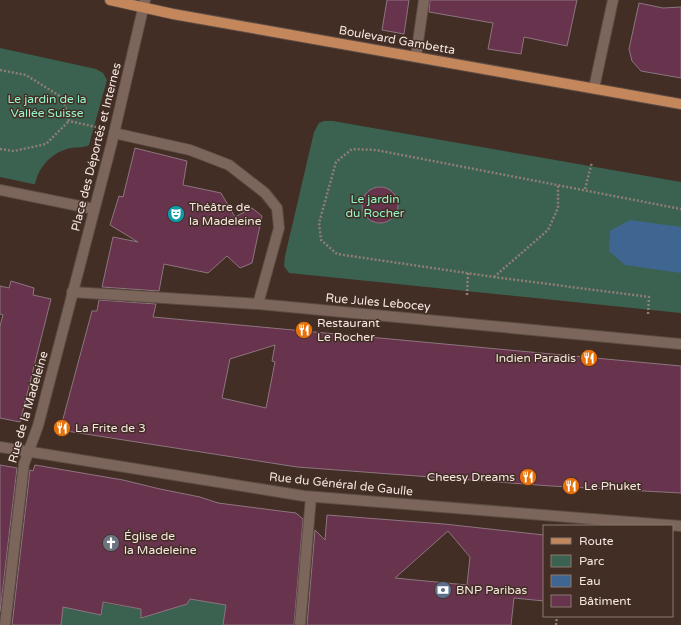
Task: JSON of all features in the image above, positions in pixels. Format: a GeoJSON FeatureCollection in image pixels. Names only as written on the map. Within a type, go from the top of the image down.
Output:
{"type":"FeatureCollection","features":[{"type":"Feature","properties":{"kind":"main road","name":"Boulevard Gambetta"},"geometry":{"type":"LineString","coordinates":[[110,0],[144,4],[416,56],[681,104]]}},
{"type":"Feature","properties":{"kind":"street"},"geometry":{"type":"LineString","coordinates":[[416,56],[424,0]]}},
{"type":"Feature","properties":{"kind":"street"},"geometry":{"type":"LineString","coordinates":[[594,88],[613,0]]}},
{"type":"Feature","properties":{"kind":"street","name":"Place des Déportés et Internes"},"geometry":{"type":"LineString","coordinates":[[72,292],[114,133],[144,4]]}},
{"type":"Feature","properties":{"kind":"street"},"geometry":{"type":"LineString","coordinates":[[114,133],[190,150],[229,165],[265,193],[277,208],[279,228],[258,304]]}},
{"type":"Feature","properties":{"kind":"street"},"geometry":{"type":"LineString","coordinates":[[0,190],[94,210]]}},
{"type":"Feature","properties":{"kind":"street","name":"Rue Jules Lebocey"},"geometry":{"type":"LineString","coordinates":[[72,292],[258,304],[681,344]]}},
{"type":"Feature","properties":{"kind":"street","name":"Rue de la Madeleine"},"geometry":{"type":"LineString","coordinates":[[5,625],[24,464],[38,426],[72,292]]}},
{"type":"Feature","properties":{"kind":"street","name":"Rue du Général de Gaulle"},"geometry":{"type":"LineString","coordinates":[[0,447],[311,497],[669,525]]}},
{"type":"Feature","properties":{"kind":"street"},"geometry":{"type":"LineString","coordinates":[[300,625],[311,497]]}},
{"type":"Feature","properties":{"kind":"path"},"geometry":{"type":"LineString","coordinates":[[0,70],[26,75],[63,98],[68,121]]}},
{"type":"Feature","properties":{"kind":"path"},"geometry":{"type":"LineString","coordinates":[[68,121],[99,128]]}},
{"type":"Feature","properties":{"kind":"path"},"geometry":{"type":"LineString","coordinates":[[0,149],[14,151],[46,144],[68,121]]}},
{"type":"Feature","properties":{"kind":"path"},"geometry":{"type":"LineString","coordinates":[[648,314],[649,297],[494,277],[337,254],[321,240],[319,223],[336,162],[352,149],[376,150],[585,189],[681,209]]}},
{"type":"Feature","properties":{"kind":"path"},"geometry":{"type":"LineString","coordinates":[[585,189],[592,162]]}},
{"type":"Feature","properties":{"kind":"path"},"geometry":{"type":"LineString","coordinates":[[494,277],[548,230],[558,208],[558,185]]}},
{"type":"Feature","properties":{"kind":"path"},"geometry":{"type":"LineString","coordinates":[[467,295],[468,273]]}},
{"type":"Feature","properties":{"kind":"green space","name":"Le jardin de la Vallée Suisse"},"geometry":{"type":"Polygon","coordinates":[[[0,48],[96,69],[103,73],[107,80],[89,145],[64,150],[52,156],[43,166],[35,184],[0,177],[0,48]]]}},
{"type":"Feature","properties":{"kind":"green space","name":"Le jardin du Rocher"},"geometry":{"type":"Polygon","coordinates":[[[324,121],[333,121],[681,182],[681,313],[289,273],[284,266],[285,256],[314,132],[319,123],[324,121]]]}},
{"type":"Feature","properties":{"kind":"green space"},"geometry":{"type":"Polygon","coordinates":[[[204,500],[226,504],[214,603],[226,605],[223,625],[61,625],[63,602],[101,615],[103,603],[141,609],[141,613],[145,614],[189,602],[190,599],[183,592],[204,500]]]}},
{"type":"Feature","properties":{"kind":"water"},"geometry":{"type":"Polygon","coordinates":[[[630,220],[681,227],[681,273],[625,265],[609,251],[610,231],[630,220]]]}},
{"type":"Feature","properties":{"kind":"building"},"geometry":{"type":"Polygon","coordinates":[[[387,0],[409,0],[404,34],[382,30],[387,0]]]}},
{"type":"Feature","properties":{"kind":"building"},"geometry":{"type":"Polygon","coordinates":[[[430,0],[577,0],[567,46],[524,37],[521,54],[488,49],[493,23],[429,12],[430,0]]]}},
{"type":"Feature","properties":{"kind":"building"},"geometry":{"type":"Polygon","coordinates":[[[639,3],[663,8],[681,7],[681,78],[641,71],[632,61],[629,49],[639,3]]]}},
{"type":"Feature","properties":{"kind":"building","name":"Théâtre de la Madeleine"},"geometry":{"type":"Polygon","coordinates":[[[135,148],[187,161],[183,185],[221,193],[235,217],[252,208],[262,216],[252,263],[240,268],[227,256],[208,273],[164,264],[159,291],[102,287],[113,237],[138,242],[110,225],[119,196],[123,197],[135,148]]]}},
{"type":"Feature","properties":{"kind":"building"},"geometry":{"type":"Polygon","coordinates":[[[384,187],[393,192],[397,198],[397,212],[393,218],[384,223],[376,223],[367,218],[363,212],[362,201],[367,192],[373,188],[384,187]]]}},
{"type":"Feature","properties":{"kind":"building"},"geometry":{"type":"Polygon","coordinates":[[[11,281],[34,288],[33,295],[51,299],[20,422],[0,418],[0,326],[3,315],[0,314],[0,286],[9,288],[11,281]]]}},
{"type":"Feature","properties":{"kind":"building"},"geometry":{"type":"Polygon","coordinates":[[[99,300],[156,304],[153,317],[681,366],[681,493],[551,486],[297,467],[60,430],[92,311],[97,311],[99,300]],[[275,345],[230,359],[222,398],[266,408],[275,362],[272,361],[275,345]]]}},
{"type":"Feature","properties":{"kind":"building"},"geometry":{"type":"Polygon","coordinates":[[[0,465],[17,468],[0,612],[0,465]]]}},
{"type":"Feature","properties":{"kind":"building","name":"Église de la Madeleine"},"geometry":{"type":"Polygon","coordinates":[[[35,465],[123,480],[200,497],[218,503],[296,513],[303,519],[294,625],[223,625],[226,605],[190,599],[187,604],[141,618],[141,609],[103,602],[101,615],[63,607],[61,625],[12,625],[30,470],[33,471],[35,465]]]}},
{"type":"Feature","properties":{"kind":"building"},"geometry":{"type":"Polygon","coordinates":[[[327,515],[444,524],[543,535],[543,601],[514,598],[511,625],[307,625],[315,530],[325,540],[327,515]],[[448,531],[395,578],[467,585],[470,557],[448,531]]]}},
{"type":"Feature","properties":{"kind":"place","name":"Théâtre de la Madeleine"},"geometry":{"type":"Point","coordinates":[176,214]}},
{"type":"Feature","properties":{"kind":"place","name":"Restaurant Le Rocher"},"geometry":{"type":"Point","coordinates":[304,330]}},
{"type":"Feature","properties":{"kind":"place","name":"Indien Paradis"},"geometry":{"type":"Point","coordinates":[589,358]}},
{"type":"Feature","properties":{"kind":"place","name":"La Frite de 3"},"geometry":{"type":"Point","coordinates":[62,428]}},
{"type":"Feature","properties":{"kind":"place","name":"Cheesy Dreams"},"geometry":{"type":"Point","coordinates":[528,477]}},
{"type":"Feature","properties":{"kind":"place","name":"Le Phuket"},"geometry":{"type":"Point","coordinates":[571,486]}},
{"type":"Feature","properties":{"kind":"place","name":"Église de la Madeleine"},"geometry":{"type":"Point","coordinates":[111,543]}},
{"type":"Feature","properties":{"kind":"place","name":"BNP Paribas"},"geometry":{"type":"Point","coordinates":[443,590]}}]}
